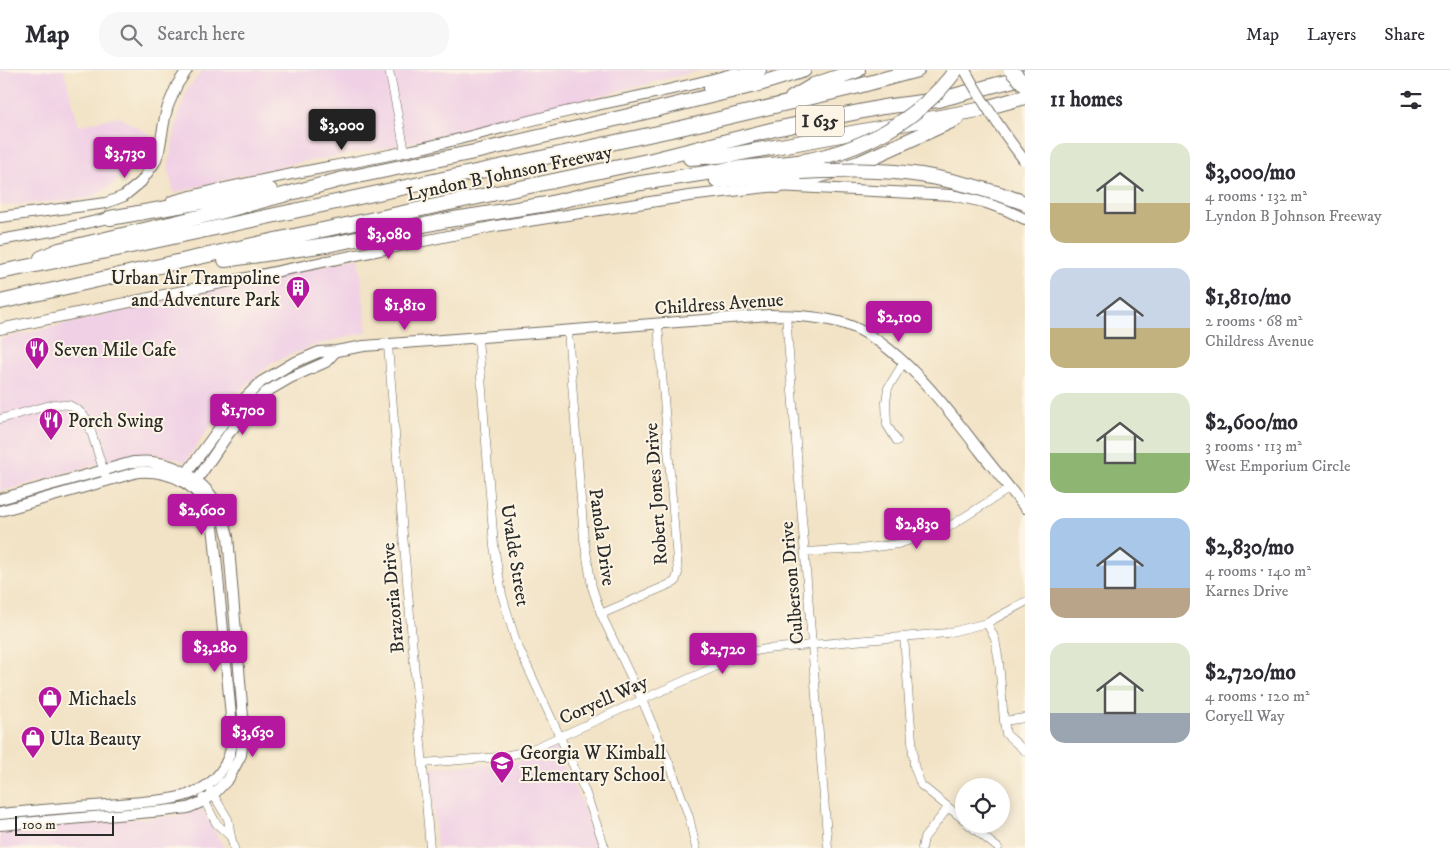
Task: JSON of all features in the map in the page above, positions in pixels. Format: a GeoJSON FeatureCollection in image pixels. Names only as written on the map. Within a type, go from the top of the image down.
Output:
{"type":"FeatureCollection","features":[{"type":"Feature","properties":{"kind":"highway"},"geometry":{"type":"LineString","coordinates":[[658,109],[759,70]]}},
{"type":"Feature","properties":{"kind":"highway"},"geometry":{"type":"LineString","coordinates":[[16,269],[60,250],[216,213],[325,183],[479,151],[658,109],[759,84],[804,70]]}},
{"type":"Feature","properties":{"kind":"highway"},"geometry":{"type":"LineString","coordinates":[[780,105],[814,85],[858,70]]}},
{"type":"Feature","properties":{"kind":"highway","name":"Lyndon B Johnson Freeway"},"geometry":{"type":"LineString","coordinates":[[0,272],[594,147],[856,87],[917,70]]}},
{"type":"Feature","properties":{"kind":"highway"},"geometry":{"type":"LineString","coordinates":[[800,167],[851,148],[891,129],[928,101],[956,70]]}},
{"type":"Feature","properties":{"kind":"highway"},"geometry":{"type":"LineString","coordinates":[[1011,70],[1025,85]]}},
{"type":"Feature","properties":{"kind":"highway","name":"Lyndon B Johnson Freeway"},"geometry":{"type":"LineString","coordinates":[[0,302],[266,242],[652,160],[775,130],[883,107],[938,100],[1025,77]]}},
{"type":"Feature","properties":{"kind":"highway"},"geometry":{"type":"LineString","coordinates":[[652,160],[730,156],[978,110],[1025,97]]}},
{"type":"Feature","properties":{"kind":"highway"},"geometry":{"type":"LineString","coordinates":[[777,186],[812,178],[859,163],[978,110]]}},
{"type":"Feature","properties":{"kind":"highway"},"geometry":{"type":"LineString","coordinates":[[177,262],[211,261],[305,248],[448,220],[547,204],[628,185],[732,169],[800,167],[919,174],[990,190],[1025,203]]}},
{"type":"Feature","properties":{"kind":"highway"},"geometry":{"type":"LineString","coordinates":[[110,218],[283,187],[325,183]]}},
{"type":"Feature","properties":{"kind":"street"},"geometry":{"type":"LineString","coordinates":[[0,217],[106,203],[124,196],[141,182],[155,162],[168,106],[177,85],[187,70]]}},
{"type":"Feature","properties":{"kind":"street"},"geometry":{"type":"LineString","coordinates":[[389,70],[405,152]]}},
{"type":"Feature","properties":{"kind":"street"},"geometry":{"type":"LineString","coordinates":[[0,240],[110,218],[228,187],[405,152],[591,106],[655,94],[746,70]]}},
{"type":"Feature","properties":{"kind":"street"},"geometry":{"type":"LineString","coordinates":[[965,70],[1000,128],[1024,161]]}},
{"type":"Feature","properties":{"kind":"street"},"geometry":{"type":"LineString","coordinates":[[0,329],[496,226],[689,196],[777,186],[951,195],[984,202],[1025,219]]}},
{"type":"Feature","properties":{"kind":"street","name":"Childress Avenue"},"geometry":{"type":"LineString","coordinates":[[184,477],[237,406],[261,382],[293,363],[319,352],[364,346],[769,314],[827,320],[846,324],[880,343],[904,362],[928,387],[1025,508]]}},
{"type":"Feature","properties":{"kind":"street","name":"Culberson Drive"},"geometry":{"type":"LineString","coordinates":[[786,315],[828,848]]}},
{"type":"Feature","properties":{"kind":"street","name":"Robert Jones Drive"},"geometry":{"type":"LineString","coordinates":[[601,614],[675,582],[678,573],[658,324]]}},
{"type":"Feature","properties":{"kind":"street","name":"Panola Drive"},"geometry":{"type":"LineString","coordinates":[[568,331],[584,539],[592,587],[601,614],[642,700],[672,770],[696,848]]}},
{"type":"Feature","properties":{"kind":"street","name":"Uvalde Street"},"geometry":{"type":"LineString","coordinates":[[478,338],[494,546],[502,595],[516,642],[585,791],[605,848]]}},
{"type":"Feature","properties":{"kind":"street","name":"Brazoria Drive"},"geometry":{"type":"LineString","coordinates":[[388,345],[430,848]]}},
{"type":"Feature","properties":{"kind":"street","name":"Childress Avenue"},"geometry":{"type":"LineString","coordinates":[[194,484],[229,433],[266,392],[290,378],[326,362],[336,351]]}},
{"type":"Feature","properties":{"kind":"street"},"geometry":{"type":"LineString","coordinates":[[897,441],[887,425],[886,402],[888,388],[904,362]]}},
{"type":"Feature","properties":{"kind":"street"},"geometry":{"type":"LineString","coordinates":[[0,419],[54,404],[69,405],[78,410],[87,419],[105,475]]}},
{"type":"Feature","properties":{"kind":"street"},"geometry":{"type":"LineString","coordinates":[[237,406],[245,414]]}},
{"type":"Feature","properties":{"kind":"street"},"geometry":{"type":"LineString","coordinates":[[0,511],[105,475],[133,462],[171,465],[194,484],[203,485],[215,500],[224,518],[228,536],[244,729],[241,755],[229,778],[213,795],[188,808],[0,825]]}},
{"type":"Feature","properties":{"kind":"street"},"geometry":{"type":"LineString","coordinates":[[0,499],[105,475]]}},
{"type":"Feature","properties":{"kind":"street"},"geometry":{"type":"LineString","coordinates":[[0,814],[161,800],[194,792],[215,778],[224,768],[232,748],[232,726],[214,535],[211,517],[194,484]]}},
{"type":"Feature","properties":{"kind":"street"},"geometry":{"type":"LineString","coordinates":[[805,552],[860,549],[898,544],[947,528],[1010,488]]}},
{"type":"Feature","properties":{"kind":"street"},"geometry":{"type":"LineString","coordinates":[[11,496],[14,507]]}},
{"type":"Feature","properties":{"kind":"street","name":"Coryell Way"},"geometry":{"type":"LineString","coordinates":[[423,763],[499,756],[528,751],[746,653],[766,649],[947,634],[987,623],[1025,602]]}},
{"type":"Feature","properties":{"kind":"street"},"geometry":{"type":"LineString","coordinates":[[221,606],[233,605]]}},
{"type":"Feature","properties":{"kind":"street"},"geometry":{"type":"LineString","coordinates":[[987,623],[995,638],[1006,734],[1025,751]]}},
{"type":"Feature","properties":{"kind":"street"},"geometry":{"type":"LineString","coordinates":[[904,637],[914,766],[921,785],[955,813]]}},
{"type":"Feature","properties":{"kind":"street"},"geometry":{"type":"LineString","coordinates":[[229,687],[240,686]]}},
{"type":"Feature","properties":{"kind":"street"},"geometry":{"type":"LineString","coordinates":[[1004,721],[1025,718]]}},
{"type":"Feature","properties":{"kind":"street"},"geometry":{"type":"LineString","coordinates":[[203,787],[213,795],[228,819],[230,837],[234,848]]}},
{"type":"Feature","properties":{"kind":"street"},"geometry":{"type":"LineString","coordinates":[[203,787],[204,801],[216,823],[230,837]]}},
{"type":"Feature","properties":{"kind":"street"},"geometry":{"type":"LineString","coordinates":[[115,804],[116,815]]}},
{"type":"Feature","properties":{"kind":"street"},"geometry":{"type":"LineString","coordinates":[[922,848],[924,838],[948,808]]}},
{"type":"Feature","properties":{"kind":"street"},"geometry":{"type":"LineString","coordinates":[[13,812],[14,824]]}},
{"type":"Feature","properties":{"kind":"street"},"geometry":{"type":"LineString","coordinates":[[979,833],[998,848]]}},
{"type":"Feature","properties":{"kind":"shaded area"},"geometry":{"type":"Polygon","coordinates":[[[0,70],[64,70],[79,126],[117,116],[151,135],[129,172],[93,198],[0,206],[0,70]]]}},
{"type":"Feature","properties":{"kind":"shaded area"},"geometry":{"type":"Polygon","coordinates":[[[203,70],[702,70],[397,146],[297,163],[174,193],[168,168],[179,112],[187,90],[203,70]]]}},
{"type":"Feature","properties":{"kind":"shaded area"},"geometry":{"type":"Polygon","coordinates":[[[359,257],[367,332],[316,345],[271,363],[228,401],[185,462],[147,453],[121,457],[0,492],[0,339],[359,257]]]}},
{"type":"Feature","properties":{"kind":"shaded area","name":"Georgia W Kimball Elementary School"},"geometry":{"type":"Polygon","coordinates":[[[554,746],[580,799],[598,848],[437,848],[430,768],[519,762],[554,746]]]}},
{"type":"Feature","properties":{"kind":"shaded area"},"geometry":{"type":"Polygon","coordinates":[[[201,808],[224,848],[0,848],[0,831],[181,815],[201,808]]]}},
{"type":"Feature","properties":{"kind":"place","name":"Urban Air Trampoline and Adventure Park"},"geometry":{"type":"Point","coordinates":[298,309]}},
{"type":"Feature","properties":{"kind":"place","name":"Seven Mile Cafe"},"geometry":{"type":"Point","coordinates":[37,370]}},
{"type":"Feature","properties":{"kind":"place","name":"Porch Swing"},"geometry":{"type":"Point","coordinates":[51,441]}},
{"type":"Feature","properties":{"kind":"place","name":"Michaels"},"geometry":{"type":"Point","coordinates":[50,719]}},
{"type":"Feature","properties":{"kind":"place","name":"Ulta Beauty"},"geometry":{"type":"Point","coordinates":[33,759]}},
{"type":"Feature","properties":{"kind":"place","name":"Georgia W Kimball Elementary School"},"geometry":{"type":"Point","coordinates":[502,784]}}]}
